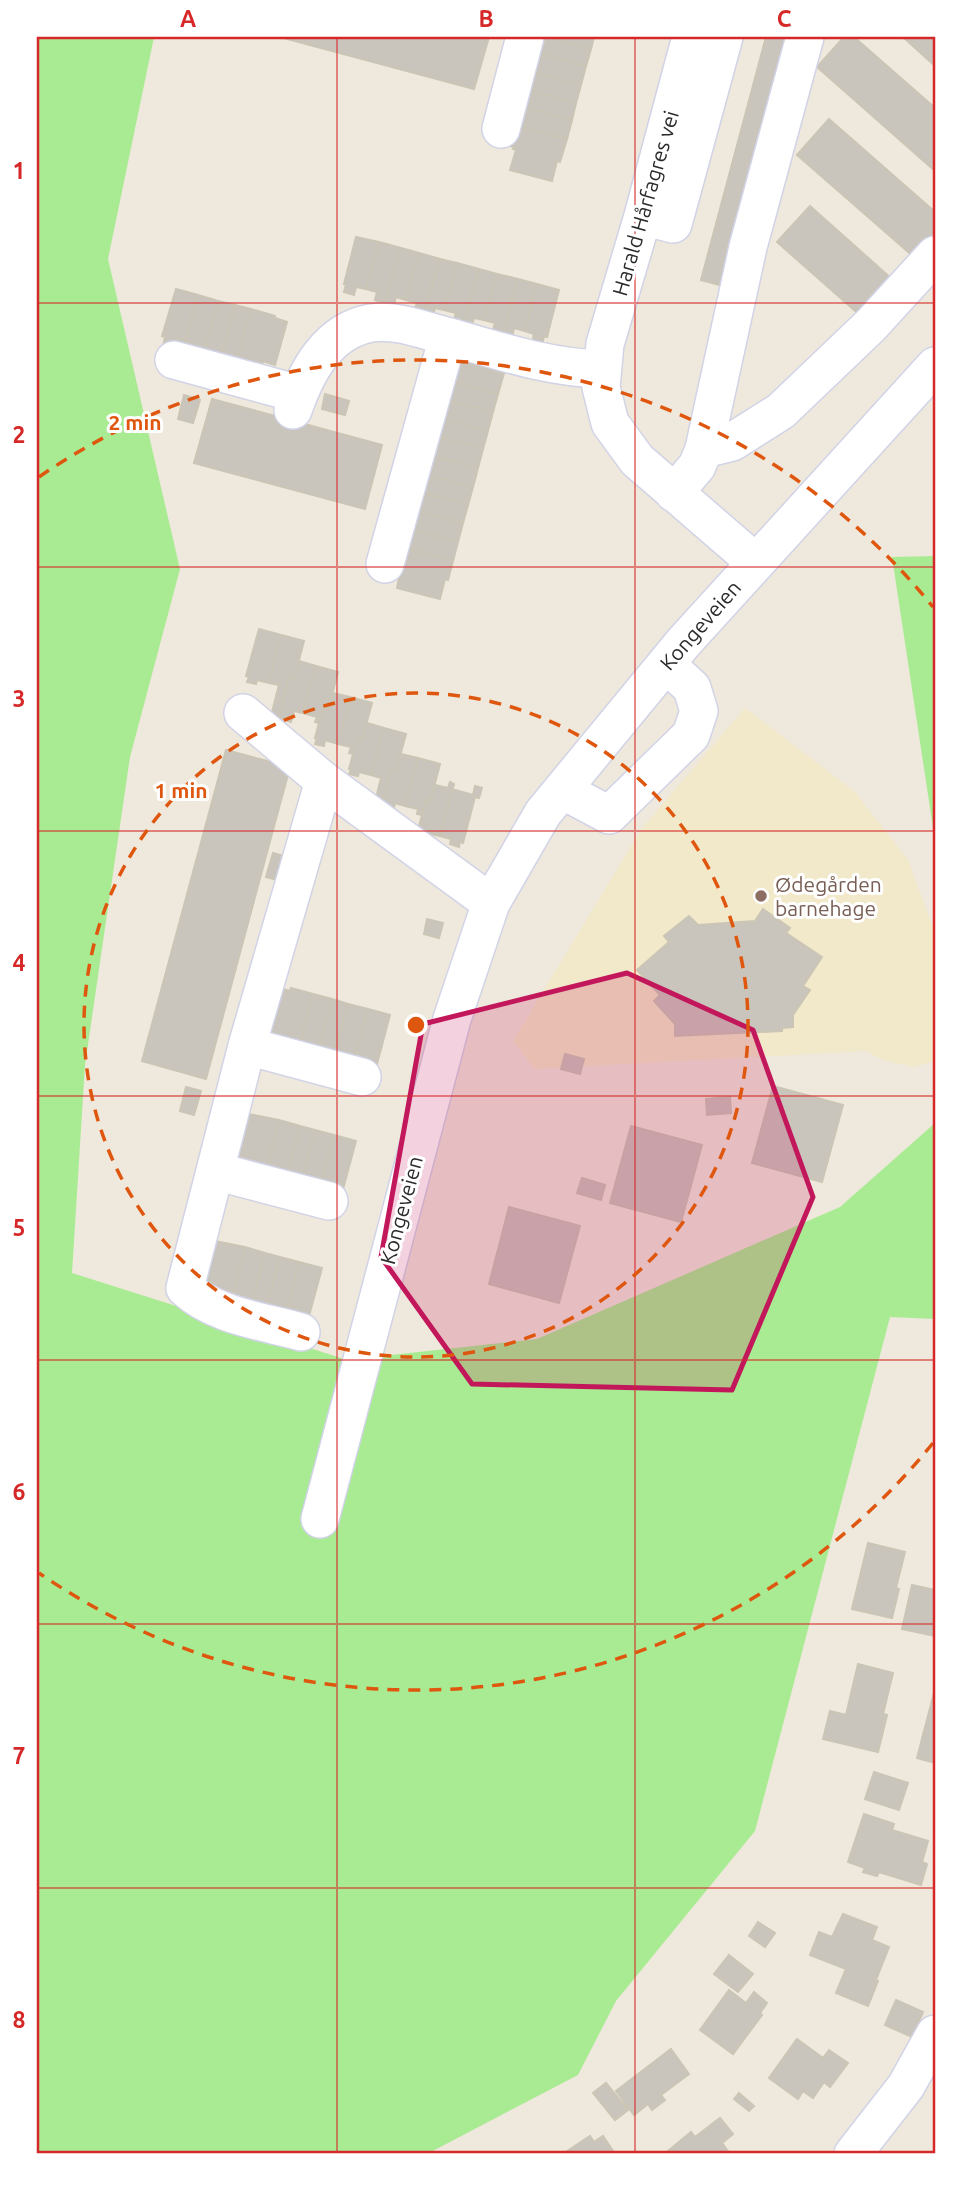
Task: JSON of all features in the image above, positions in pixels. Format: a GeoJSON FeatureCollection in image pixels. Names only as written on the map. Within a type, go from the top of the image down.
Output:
{"type":"FeatureCollection","features":[{"type":"Feature","properties":{"kind":"street"},"geometry":{"type":"LineString","coordinates":[[501,129],[525,37]]}},
{"type":"Feature","properties":{"kind":"street","name":"Harald Hårfagres vei"},"geometry":{"type":"LineString","coordinates":[[691,37],[605,344],[601,387],[610,423],[637,460],[755,562]]}},
{"type":"Feature","properties":{"kind":"street"},"geometry":{"type":"LineString","coordinates":[[643,216],[673,224],[724,37]]}},
{"type":"Feature","properties":{"kind":"street"},"geometry":{"type":"LineString","coordinates":[[674,493],[697,466],[704,449],[748,247],[805,37]]}},
{"type":"Feature","properties":{"kind":"street"},"geometry":{"type":"LineString","coordinates":[[704,449],[732,442],[781,411],[871,325],[935,255]]}},
{"type":"Feature","properties":{"kind":"street"},"geometry":{"type":"LineString","coordinates":[[174,359],[296,402],[317,358],[334,340],[360,326],[373,323],[401,324],[559,366],[602,369]]}},
{"type":"Feature","properties":{"kind":"street"},"geometry":{"type":"LineString","coordinates":[[385,564],[448,337]]}},
{"type":"Feature","properties":{"kind":"street","name":"Kongeveien"},"geometry":{"type":"LineString","coordinates":[[320,1519],[452,1019],[491,903],[543,813],[666,664],[755,562],[935,366]]}},
{"type":"Feature","properties":{"kind":"street"},"geometry":{"type":"LineString","coordinates":[[562,790],[609,816],[691,735],[699,711],[692,688],[666,664]]}},
{"type":"Feature","properties":{"kind":"street"},"geometry":{"type":"LineString","coordinates":[[243,713],[324,781],[491,903]]}},
{"type":"Feature","properties":{"kind":"street"},"geometry":{"type":"LineString","coordinates":[[300,1332],[211,1307],[185,1288],[247,1046],[324,781]]}},
{"type":"Feature","properties":{"kind":"street"},"geometry":{"type":"LineString","coordinates":[[247,1046],[362,1077]]}},
{"type":"Feature","properties":{"kind":"street"},"geometry":{"type":"LineString","coordinates":[[215,1171],[329,1200]]}},
{"type":"Feature","properties":{"kind":"street"},"geometry":{"type":"LineString","coordinates":[[853,2154],[892,2107],[926,2074],[935,2034]]}},
{"type":"Feature","properties":{"kind":"highlighted area"},"geometry":{"type":"Polygon","coordinates":[[[627,973],[753,1030],[813,1197],[732,1390],[472,1384],[381,1257],[423,1024],[627,973]]]}},
{"type":"Feature","properties":{"kind":"shaded area","name":"Ødegården barnehage"},"geometry":{"type":"Polygon","coordinates":[[[745,708],[854,791],[908,860],[935,933],[935,1061],[914,1067],[882,1060],[866,1051],[534,1069],[513,1041],[642,828],[745,708]]]}},
{"type":"Feature","properties":{"kind":"green space"},"geometry":{"type":"Polygon","coordinates":[[[37,37],[154,37],[108,259],[180,569],[130,757],[85,1065],[72,1273],[360,1364],[391,1355],[537,1339],[840,1207],[935,1123],[935,1319],[890,1317],[755,1831],[616,2001],[578,2075],[427,2154],[37,2154],[37,37]]]}},
{"type":"Feature","properties":{"kind":"green space"},"geometry":{"type":"Polygon","coordinates":[[[935,556],[935,841],[892,557],[935,556]]]}},
{"type":"Feature","properties":{"kind":"building"},"geometry":{"type":"Polygon","coordinates":[[[280,37],[489,37],[474,89],[280,37]]]}},
{"type":"Feature","properties":{"kind":"building"},"geometry":{"type":"Polygon","coordinates":[[[534,37],[547,37],[591,49],[586,66],[530,51],[534,37]]]}},
{"type":"Feature","properties":{"kind":"building"},"geometry":{"type":"Polygon","coordinates":[[[547,37],[594,37],[591,49],[547,37]]]}},
{"type":"Feature","properties":{"kind":"building"},"geometry":{"type":"Polygon","coordinates":[[[766,37],[789,37],[723,286],[701,280],[766,37]]]}},
{"type":"Feature","properties":{"kind":"building"},"geometry":{"type":"Polygon","coordinates":[[[844,37],[854,37],[935,108],[935,171],[817,67],[844,37]]]}},
{"type":"Feature","properties":{"kind":"building"},"geometry":{"type":"Polygon","coordinates":[[[903,37],[935,37],[935,66],[903,37]]]}},
{"type":"Feature","properties":{"kind":"building"},"geometry":{"type":"Polygon","coordinates":[[[530,51],[586,66],[581,85],[525,70],[530,51]]]}},
{"type":"Feature","properties":{"kind":"building"},"geometry":{"type":"Polygon","coordinates":[[[525,70],[581,85],[576,103],[520,88],[525,70]]]}},
{"type":"Feature","properties":{"kind":"building"},"geometry":{"type":"Polygon","coordinates":[[[520,88],[576,103],[572,120],[516,105],[520,88]]]}},
{"type":"Feature","properties":{"kind":"building"},"geometry":{"type":"Polygon","coordinates":[[[516,105],[572,120],[567,139],[511,124],[516,105]]]}},
{"type":"Feature","properties":{"kind":"building"},"geometry":{"type":"Polygon","coordinates":[[[829,119],[935,212],[935,233],[914,257],[797,155],[829,119]]]}},
{"type":"Feature","properties":{"kind":"building"},"geometry":{"type":"Polygon","coordinates":[[[519,127],[567,139],[552,181],[510,170],[516,150],[506,145],[519,127]]]}},
{"type":"Feature","properties":{"kind":"building"},"geometry":{"type":"Polygon","coordinates":[[[810,206],[893,280],[861,316],[777,242],[810,206]]]}},
{"type":"Feature","properties":{"kind":"building"},"geometry":{"type":"Polygon","coordinates":[[[356,237],[379,242],[366,289],[356,287],[354,295],[344,292],[344,284],[356,237]]]}},
{"type":"Feature","properties":{"kind":"building"},"geometry":{"type":"Polygon","coordinates":[[[379,242],[401,248],[384,303],[375,300],[377,292],[366,289],[379,242]]]}},
{"type":"Feature","properties":{"kind":"building"},"geometry":{"type":"Polygon","coordinates":[[[401,248],[419,253],[406,300],[396,297],[394,305],[384,303],[401,248]]]}},
{"type":"Feature","properties":{"kind":"building"},"geometry":{"type":"Polygon","coordinates":[[[419,253],[440,259],[423,314],[414,311],[417,303],[406,300],[419,253]]]}},
{"type":"Feature","properties":{"kind":"building"},"geometry":{"type":"Polygon","coordinates":[[[440,259],[457,263],[444,310],[435,308],[433,316],[424,313],[440,259]]]}},
{"type":"Feature","properties":{"kind":"building"},"geometry":{"type":"Polygon","coordinates":[[[457,263],[479,269],[463,324],[453,322],[456,313],[444,310],[457,263]]]}},
{"type":"Feature","properties":{"kind":"building"},"geometry":{"type":"Polygon","coordinates":[[[479,269],[497,274],[484,320],[474,318],[471,327],[463,324],[479,269]]]}},
{"type":"Feature","properties":{"kind":"building"},"geometry":{"type":"Polygon","coordinates":[[[497,274],[518,279],[502,336],[492,333],[495,323],[484,320],[497,274]]]}},
{"type":"Feature","properties":{"kind":"building"},"geometry":{"type":"Polygon","coordinates":[[[518,279],[537,284],[525,331],[514,328],[512,337],[503,335],[518,279]]]}},
{"type":"Feature","properties":{"kind":"building"},"geometry":{"type":"Polygon","coordinates":[[[537,284],[559,290],[547,337],[544,336],[542,345],[532,343],[534,334],[525,331],[537,284]]]}},
{"type":"Feature","properties":{"kind":"building"},"geometry":{"type":"Polygon","coordinates":[[[176,289],[198,295],[185,342],[179,341],[176,350],[163,346],[165,337],[162,336],[176,289]]]}},
{"type":"Feature","properties":{"kind":"building"},"geometry":{"type":"Polygon","coordinates":[[[198,295],[218,301],[203,357],[189,353],[191,344],[185,342],[198,295]]]}},
{"type":"Feature","properties":{"kind":"building"},"geometry":{"type":"Polygon","coordinates":[[[218,301],[235,305],[220,362],[203,357],[218,301]]]}},
{"type":"Feature","properties":{"kind":"building"},"geometry":{"type":"Polygon","coordinates":[[[235,305],[251,309],[238,357],[234,356],[232,365],[220,362],[235,305]]]}},
{"type":"Feature","properties":{"kind":"building"},"geometry":{"type":"Polygon","coordinates":[[[251,309],[287,322],[275,365],[238,357],[251,309]]]}},
{"type":"Feature","properties":{"kind":"building"},"geometry":{"type":"Polygon","coordinates":[[[456,360],[504,373],[498,394],[450,381],[456,360]]]}},
{"type":"Feature","properties":{"kind":"building"},"geometry":{"type":"Polygon","coordinates":[[[450,381],[498,394],[493,412],[437,397],[450,381]]]}},
{"type":"Feature","properties":{"kind":"building"},"geometry":{"type":"Polygon","coordinates":[[[325,394],[349,401],[345,415],[322,409],[325,394]]]}},
{"type":"Feature","properties":{"kind":"building"},"geometry":{"type":"Polygon","coordinates":[[[184,395],[200,400],[193,423],[178,419],[184,395]]]}},
{"type":"Feature","properties":{"kind":"building"},"geometry":{"type":"Polygon","coordinates":[[[437,397],[493,412],[488,431],[432,416],[437,397]]]}},
{"type":"Feature","properties":{"kind":"building"},"geometry":{"type":"Polygon","coordinates":[[[212,399],[382,445],[365,509],[194,463],[212,399]]]}},
{"type":"Feature","properties":{"kind":"building"},"geometry":{"type":"Polygon","coordinates":[[[432,416],[488,431],[483,449],[436,436],[432,416]]]}},
{"type":"Feature","properties":{"kind":"building"},"geometry":{"type":"Polygon","coordinates":[[[436,436],[483,449],[478,468],[422,453],[436,436]]]}},
{"type":"Feature","properties":{"kind":"building"},"geometry":{"type":"Polygon","coordinates":[[[422,453],[478,468],[473,487],[416,472],[422,453]]]}},
{"type":"Feature","properties":{"kind":"building"},"geometry":{"type":"Polygon","coordinates":[[[416,472],[473,487],[468,505],[420,492],[416,472]]]}},
{"type":"Feature","properties":{"kind":"building"},"geometry":{"type":"Polygon","coordinates":[[[420,492],[468,505],[463,523],[407,508],[420,492]]]}},
{"type":"Feature","properties":{"kind":"building"},"geometry":{"type":"Polygon","coordinates":[[[407,508],[463,523],[458,542],[402,527],[407,508]]]}},
{"type":"Feature","properties":{"kind":"building"},"geometry":{"type":"Polygon","coordinates":[[[402,527],[458,542],[453,561],[405,548],[402,527]]]}},
{"type":"Feature","properties":{"kind":"building"},"geometry":{"type":"Polygon","coordinates":[[[405,548],[453,561],[440,599],[397,588],[405,548]]]}},
{"type":"Feature","properties":{"kind":"building"},"geometry":{"type":"Polygon","coordinates":[[[259,629],[281,635],[269,683],[257,680],[256,684],[247,682],[249,677],[246,676],[259,629]]]}},
{"type":"Feature","properties":{"kind":"building"},"geometry":{"type":"Polygon","coordinates":[[[281,635],[304,641],[294,679],[289,677],[278,718],[271,716],[279,685],[269,683],[281,635]]]}},
{"type":"Feature","properties":{"kind":"building"},"geometry":{"type":"Polygon","coordinates":[[[299,661],[316,666],[303,713],[294,711],[291,722],[278,718],[289,677],[294,679],[299,661]]]}},
{"type":"Feature","properties":{"kind":"building"},"geometry":{"type":"Polygon","coordinates":[[[316,666],[338,672],[328,710],[323,708],[319,723],[315,722],[317,717],[303,713],[316,666]]]}},
{"type":"Feature","properties":{"kind":"building"},"geometry":{"type":"Polygon","coordinates":[[[333,693],[350,697],[338,744],[325,740],[324,746],[315,744],[323,708],[328,710],[333,693]]]}},
{"type":"Feature","properties":{"kind":"building"},"geometry":{"type":"Polygon","coordinates":[[[350,697],[372,703],[362,740],[357,739],[353,754],[349,753],[351,747],[338,744],[350,697]]]}},
{"type":"Feature","properties":{"kind":"building"},"geometry":{"type":"Polygon","coordinates":[[[367,723],[384,728],[371,775],[359,772],[358,776],[349,774],[357,739],[362,740],[367,723]]]}},
{"type":"Feature","properties":{"kind":"building"},"geometry":{"type":"Polygon","coordinates":[[[384,728],[406,734],[396,771],[391,770],[381,808],[374,806],[381,778],[371,775],[384,728]]]}},
{"type":"Feature","properties":{"kind":"building"},"geometry":{"type":"Polygon","coordinates":[[[226,750],[290,767],[206,1079],[142,1061],[226,750]]]}},
{"type":"Feature","properties":{"kind":"building"},"geometry":{"type":"Polygon","coordinates":[[[401,754],[418,758],[405,806],[395,803],[393,811],[381,808],[391,770],[396,771],[401,754]]]}},
{"type":"Feature","properties":{"kind":"building"},"geometry":{"type":"Polygon","coordinates":[[[418,758],[440,764],[430,802],[426,800],[422,815],[417,814],[418,809],[405,806],[418,758]]]}},
{"type":"Feature","properties":{"kind":"building"},"geometry":{"type":"Polygon","coordinates":[[[450,782],[454,784],[440,836],[427,833],[426,838],[418,830],[426,800],[430,802],[435,785],[448,788],[450,782]]]}},
{"type":"Feature","properties":{"kind":"building"},"geometry":{"type":"Polygon","coordinates":[[[475,786],[482,788],[479,798],[475,797],[463,843],[460,842],[459,847],[450,844],[451,839],[440,836],[452,789],[473,795],[475,786]]]}},
{"type":"Feature","properties":{"kind":"building"},"geometry":{"type":"Polygon","coordinates":[[[273,853],[287,857],[281,881],[266,877],[273,853]]]}},
{"type":"Feature","properties":{"kind":"building"},"geometry":{"type":"Polygon","coordinates":[[[763,909],[790,928],[786,933],[822,957],[803,986],[810,990],[793,1015],[793,1027],[782,1028],[782,1031],[675,1036],[675,1024],[654,1001],[660,995],[637,970],[669,942],[664,936],[689,916],[698,925],[755,921],[763,909]]]}},
{"type":"Feature","properties":{"kind":"building"},"geometry":{"type":"Polygon","coordinates":[[[427,919],[443,923],[439,938],[424,934],[427,919]]]}},
{"type":"Feature","properties":{"kind":"building"},"geometry":{"type":"Polygon","coordinates":[[[278,988],[290,991],[291,988],[313,994],[300,1042],[267,1031],[278,988]]]}},
{"type":"Feature","properties":{"kind":"building"},"geometry":{"type":"Polygon","coordinates":[[[313,994],[332,999],[317,1055],[300,1042],[313,994]]]}},
{"type":"Feature","properties":{"kind":"building"},"geometry":{"type":"Polygon","coordinates":[[[332,999],[348,1004],[333,1059],[317,1055],[332,999]]]}},
{"type":"Feature","properties":{"kind":"building"},"geometry":{"type":"Polygon","coordinates":[[[348,1004],[368,1009],[355,1057],[333,1059],[348,1004]]]}},
{"type":"Feature","properties":{"kind":"building"},"geometry":{"type":"Polygon","coordinates":[[[368,1009],[390,1015],[373,1070],[355,1057],[368,1009]]]}},
{"type":"Feature","properties":{"kind":"building"},"geometry":{"type":"Polygon","coordinates":[[[565,1054],[584,1059],[580,1074],[561,1069],[565,1054]]]}},
{"type":"Feature","properties":{"kind":"building"},"geometry":{"type":"Polygon","coordinates":[[[773,1086],[843,1105],[822,1182],[752,1163],[773,1086]]]}},
{"type":"Feature","properties":{"kind":"building"},"geometry":{"type":"Polygon","coordinates":[[[186,1087],[201,1091],[194,1115],[180,1111],[186,1087]]]}},
{"type":"Feature","properties":{"kind":"building"},"geometry":{"type":"Polygon","coordinates":[[[730,1097],[731,1113],[707,1115],[706,1099],[730,1097]]]}},
{"type":"Feature","properties":{"kind":"building"},"geometry":{"type":"Polygon","coordinates":[[[244,1113],[279,1120],[267,1168],[233,1156],[244,1113]]]}},
{"type":"Feature","properties":{"kind":"building"},"geometry":{"type":"Polygon","coordinates":[[[279,1120],[300,1126],[285,1182],[267,1168],[279,1120]]]}},
{"type":"Feature","properties":{"kind":"building"},"geometry":{"type":"Polygon","coordinates":[[[300,1126],[315,1130],[300,1186],[285,1182],[300,1126]]]}},
{"type":"Feature","properties":{"kind":"building"},"geometry":{"type":"Polygon","coordinates":[[[631,1126],[702,1145],[681,1222],[610,1203],[631,1126]]]}},
{"type":"Feature","properties":{"kind":"building"},"geometry":{"type":"Polygon","coordinates":[[[315,1130],[334,1135],[321,1183],[300,1186],[315,1130]]]}},
{"type":"Feature","properties":{"kind":"building"},"geometry":{"type":"Polygon","coordinates":[[[334,1135],[356,1141],[343,1189],[321,1183],[334,1135]]]}},
{"type":"Feature","properties":{"kind":"building"},"geometry":{"type":"Polygon","coordinates":[[[582,1178],[605,1185],[601,1200],[577,1193],[582,1178]]]}},
{"type":"Feature","properties":{"kind":"building"},"geometry":{"type":"Polygon","coordinates":[[[509,1207],[580,1226],[559,1303],[489,1284],[509,1207]]]}},
{"type":"Feature","properties":{"kind":"building"},"geometry":{"type":"Polygon","coordinates":[[[210,1240],[245,1247],[233,1295],[210,1288],[199,1281],[210,1240]]]}},
{"type":"Feature","properties":{"kind":"building"},"geometry":{"type":"Polygon","coordinates":[[[245,1247],[265,1253],[250,1309],[237,1305],[239,1296],[233,1295],[245,1247]]]}},
{"type":"Feature","properties":{"kind":"building"},"geometry":{"type":"Polygon","coordinates":[[[265,1253],[280,1257],[265,1313],[250,1309],[265,1253]]]}},
{"type":"Feature","properties":{"kind":"building"},"geometry":{"type":"Polygon","coordinates":[[[280,1257],[299,1262],[287,1310],[265,1313],[280,1257]]]}},
{"type":"Feature","properties":{"kind":"building"},"geometry":{"type":"Polygon","coordinates":[[[299,1262],[322,1268],[309,1316],[287,1310],[299,1262]]]}},
{"type":"Feature","properties":{"kind":"building"},"geometry":{"type":"Polygon","coordinates":[[[868,1543],[905,1552],[892,1618],[852,1609],[868,1543]]]}},
{"type":"Feature","properties":{"kind":"building"},"geometry":{"type":"Polygon","coordinates":[[[912,1585],[935,1590],[935,1636],[902,1629],[912,1585]]]}},
{"type":"Feature","properties":{"kind":"building"},"geometry":{"type":"Polygon","coordinates":[[[858,1664],[893,1673],[883,1714],[887,1715],[878,1752],[823,1739],[830,1711],[846,1715],[858,1664]]]}},
{"type":"Feature","properties":{"kind":"building"},"geometry":{"type":"Polygon","coordinates":[[[935,1689],[935,1763],[917,1758],[935,1689]]]}},
{"type":"Feature","properties":{"kind":"building"},"geometry":{"type":"Polygon","coordinates":[[[874,1772],[908,1783],[899,1810],[865,1799],[874,1772]]]}},
{"type":"Feature","properties":{"kind":"building"},"geometry":{"type":"Polygon","coordinates":[[[864,1814],[894,1824],[892,1830],[928,1841],[922,1862],[927,1864],[921,1885],[879,1872],[877,1876],[863,1872],[865,1868],[848,1862],[864,1814]]]}},
{"type":"Feature","properties":{"kind":"building"},"geometry":{"type":"Polygon","coordinates":[[[843,1914],[877,1927],[872,1940],[889,1947],[868,2006],[836,1993],[846,1969],[810,1955],[819,1932],[832,1937],[843,1914]]]}},
{"type":"Feature","properties":{"kind":"building"},"geometry":{"type":"Polygon","coordinates":[[[758,1922],[775,1933],[765,1947],[749,1936],[758,1922]]]}},
{"type":"Feature","properties":{"kind":"building"},"geometry":{"type":"Polygon","coordinates":[[[729,1955],[753,1974],[738,1992],[714,1974],[729,1955]]]}},
{"type":"Feature","properties":{"kind":"building"},"geometry":{"type":"Polygon","coordinates":[[[729,1990],[746,2003],[754,1992],[767,2003],[760,2013],[762,2015],[733,2054],[700,2030],[729,1990]]]}},
{"type":"Feature","properties":{"kind":"building"},"geometry":{"type":"Polygon","coordinates":[[[896,2000],[923,2012],[912,2037],[885,2025],[896,2000]]]}},
{"type":"Feature","properties":{"kind":"building"},"geometry":{"type":"Polygon","coordinates":[[[797,2039],[823,2058],[829,2050],[848,2063],[830,2087],[824,2082],[813,2098],[803,2091],[798,2099],[769,2078],[797,2039]]]}},
{"type":"Feature","properties":{"kind":"building"},"geometry":{"type":"Polygon","coordinates":[[[671,2049],[689,2074],[661,2095],[665,2100],[652,2110],[648,2104],[634,2115],[616,2091],[671,2049]]]}},
{"type":"Feature","properties":{"kind":"building"},"geometry":{"type":"Polygon","coordinates":[[[606,2083],[628,2110],[615,2120],[593,2093],[606,2083]]]}},
{"type":"Feature","properties":{"kind":"building"},"geometry":{"type":"Polygon","coordinates":[[[739,2093],[754,2106],[749,2111],[734,2099],[739,2093]]]}},
{"type":"Feature","properties":{"kind":"building"},"geometry":{"type":"Polygon","coordinates":[[[720,2118],[733,2134],[722,2143],[730,2154],[671,2154],[668,2151],[691,2132],[695,2137],[720,2118]]]}},
{"type":"Feature","properties":{"kind":"building"},"geometry":{"type":"Polygon","coordinates":[[[590,2136],[594,2142],[603,2136],[615,2154],[563,2154],[590,2136]]]}},
{"type":"Feature","properties":{"kind":"place","name":"Ødegården barnehage"},"geometry":{"type":"Point","coordinates":[761,896]}}]}
